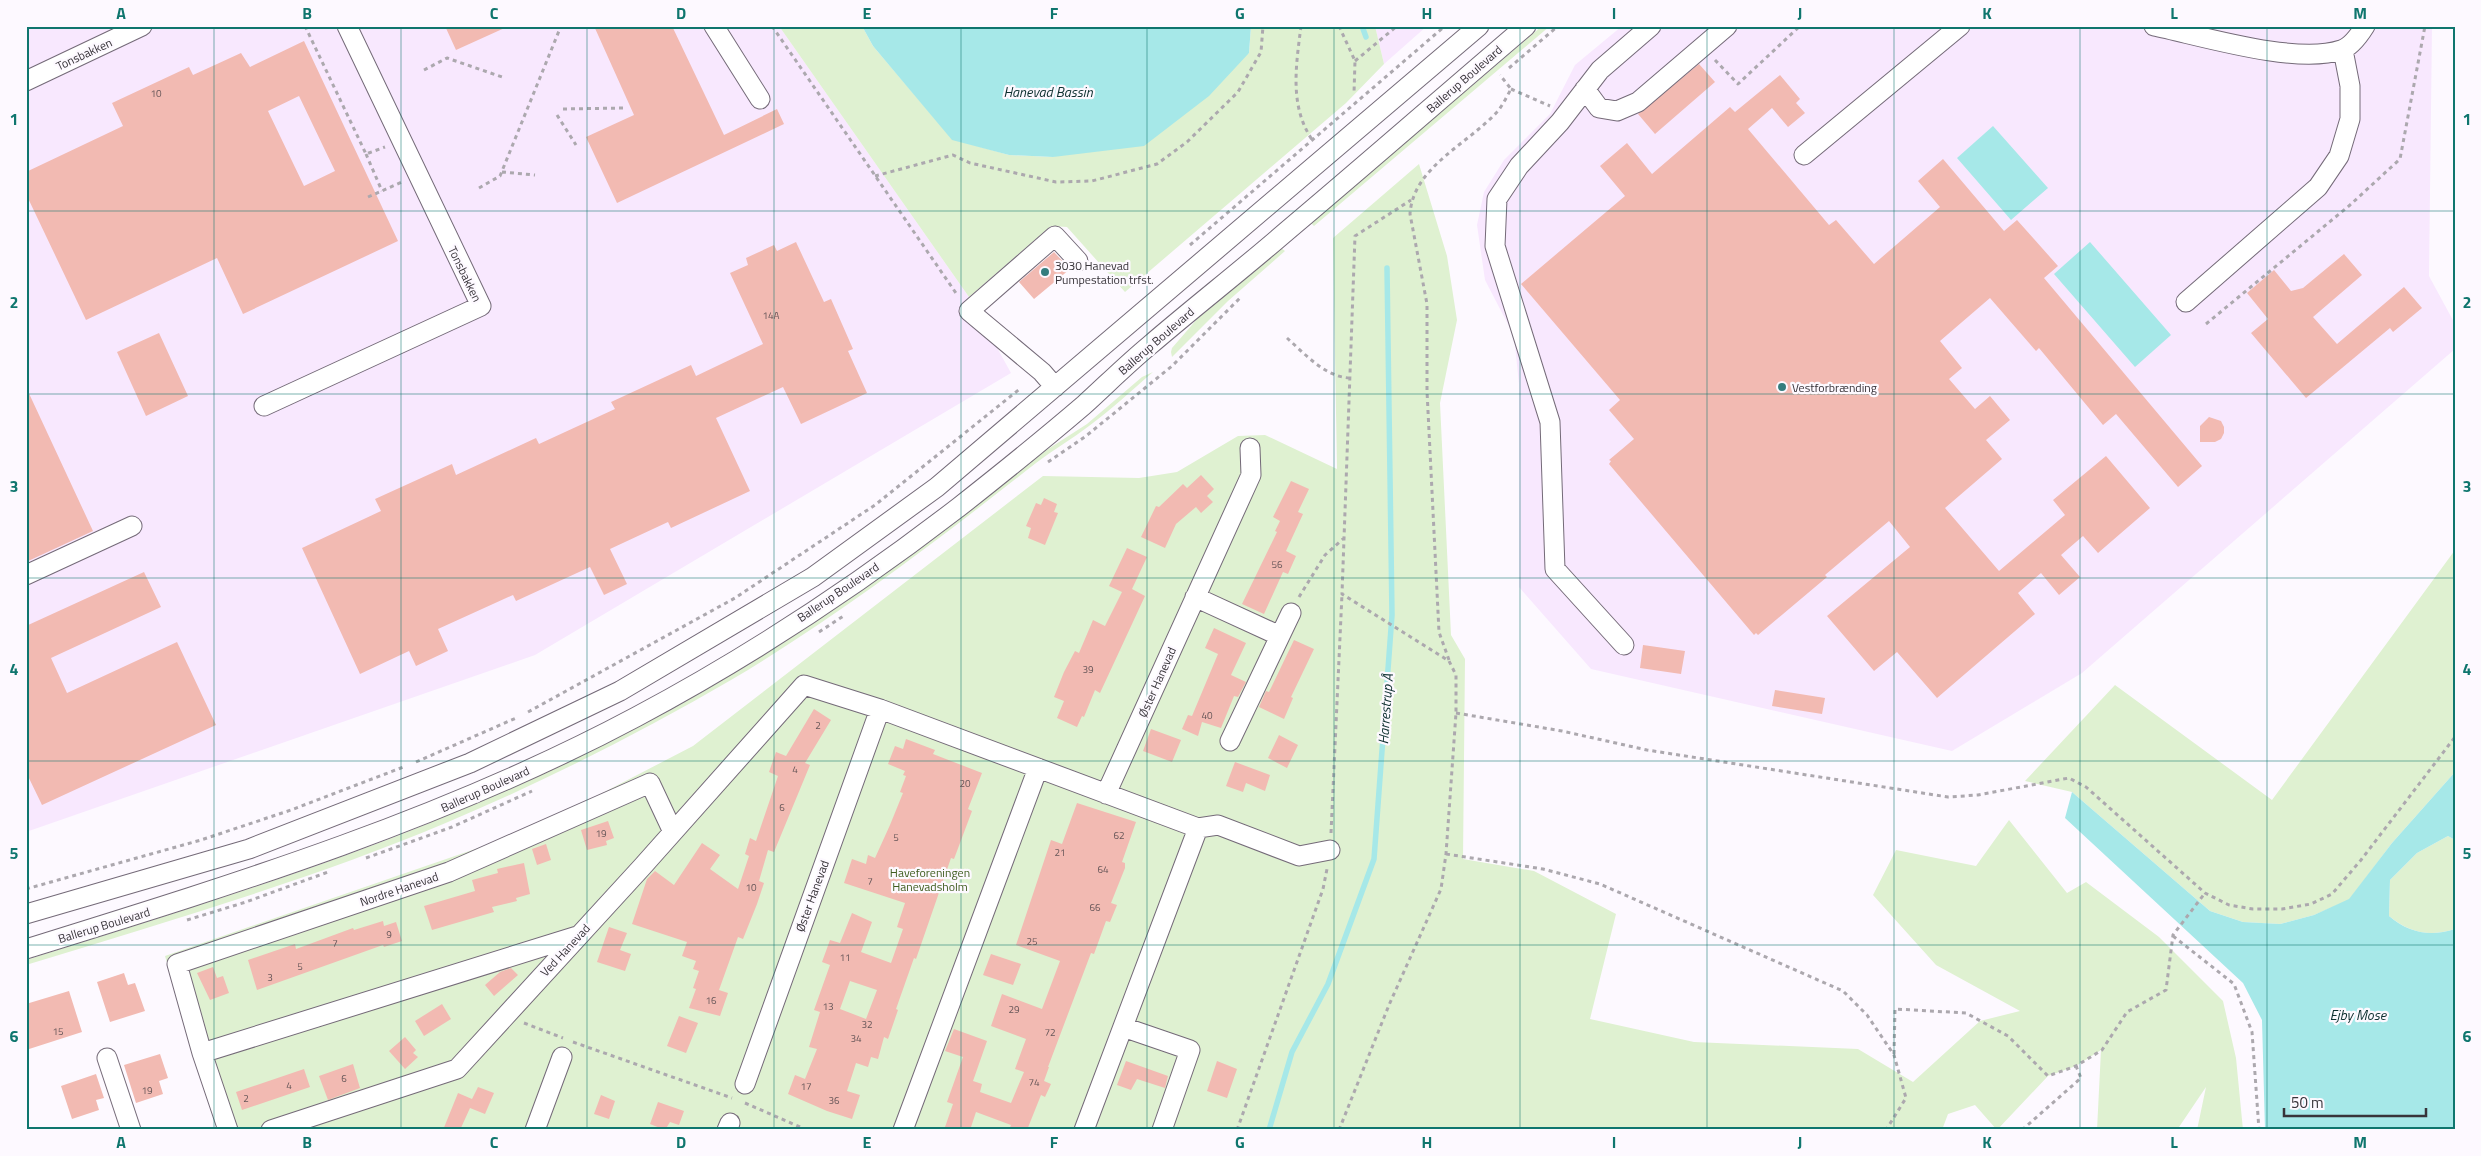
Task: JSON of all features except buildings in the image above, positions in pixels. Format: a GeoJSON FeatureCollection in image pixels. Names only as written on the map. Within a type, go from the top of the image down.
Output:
{"type":"FeatureCollection","features":[{"type":"Feature","properties":{"kind":"street","name":"Tonsbakken"},"geometry":{"type":"LineString","coordinates":[[26,81],[142,26]]}},
{"type":"Feature","properties":{"kind":"street","name":"Tonsbakken"},"geometry":{"type":"LineString","coordinates":[[264,406],[481,306],[347,26]]}},
{"type":"Feature","properties":{"kind":"street"},"geometry":{"type":"LineString","coordinates":[[714,26],[760,99]]}},
{"type":"Feature","properties":{"kind":"street"},"geometry":{"type":"LineString","coordinates":[[26,914],[249,849],[470,764],[620,691],[813,577],[937,487],[1479,26]]}},
{"type":"Feature","properties":{"kind":"street","name":"Ballerup Boulevard"},"geometry":{"type":"LineString","coordinates":[[26,949],[257,877],[417,818],[491,788],[635,718],[703,679],[831,599],[956,508],[1081,407],[1149,345],[1283,234],[1526,26]]}},
{"type":"Feature","properties":{"kind":"street"},"geometry":{"type":"LineString","coordinates":[[1624,645],[1555,569],[1550,422],[1495,246],[1497,199],[1519,166],[1566,114],[1600,70],[1651,26]]}},
{"type":"Feature","properties":{"kind":"street"},"geometry":{"type":"LineString","coordinates":[[1585,89],[1599,108],[1617,111],[1638,102],[1727,26]]}},
{"type":"Feature","properties":{"kind":"street"},"geometry":{"type":"LineString","coordinates":[[1804,155],[1960,26]]}},
{"type":"Feature","properties":{"kind":"street"},"geometry":{"type":"LineString","coordinates":[[2154,26],[2276,52],[2302,54],[2343,50],[2360,34],[2365,26]]}},
{"type":"Feature","properties":{"kind":"street"},"geometry":{"type":"LineString","coordinates":[[2186,302],[2318,187],[2339,156],[2350,119],[2350,86],[2343,50]]}},
{"type":"Feature","properties":{"kind":"street"},"geometry":{"type":"LineString","coordinates":[[1055,387],[1042,372],[969,311],[1055,236],[1078,261]]}},
{"type":"Feature","properties":{"kind":"street","name":"Øster Hanevad"},"geometry":{"type":"LineString","coordinates":[[1106,794],[1251,475],[1250,448]]}},
{"type":"Feature","properties":{"kind":"street"},"geometry":{"type":"LineString","coordinates":[[26,575],[132,526]]}},
{"type":"Feature","properties":{"kind":"street"},"geometry":{"type":"LineString","coordinates":[[1195,598],[1280,636]]}},
{"type":"Feature","properties":{"kind":"street"},"geometry":{"type":"LineString","coordinates":[[1230,741],[1291,613]]}},
{"type":"Feature","properties":{"kind":"street","name":"Ved Hanevad"},"geometry":{"type":"LineString","coordinates":[[271,1130],[456,1069],[673,832],[804,685],[880,709]]}},
{"type":"Feature","properties":{"kind":"street"},"geometry":{"type":"LineString","coordinates":[[880,709],[1198,828],[1218,826],[1299,856],[1330,850]]}},
{"type":"Feature","properties":{"kind":"street","name":"Øster Hanevad"},"geometry":{"type":"LineString","coordinates":[[745,1084],[880,709]]}},
{"type":"Feature","properties":{"kind":"street"},"geometry":{"type":"LineString","coordinates":[[903,1130],[1038,768]]}},
{"type":"Feature","properties":{"kind":"street","name":"Nordre Hanevad"},"geometry":{"type":"LineString","coordinates":[[228,1130],[202,1053],[177,964],[449,872],[650,783],[673,832]]}},
{"type":"Feature","properties":{"kind":"street"},"geometry":{"type":"LineString","coordinates":[[1084,1130],[1198,828]]}},
{"type":"Feature","properties":{"kind":"street"},"geometry":{"type":"LineString","coordinates":[[202,1053],[578,936]]}},
{"type":"Feature","properties":{"kind":"street"},"geometry":{"type":"LineString","coordinates":[[1125,1021],[1190,1050],[1162,1130]]}},
{"type":"Feature","properties":{"kind":"street"},"geometry":{"type":"LineString","coordinates":[[107,1058],[131,1130]]}},
{"type":"Feature","properties":{"kind":"street"},"geometry":{"type":"LineString","coordinates":[[535,1130],[562,1058]]}},
{"type":"Feature","properties":{"kind":"path"},"geometry":{"type":"LineString","coordinates":[[305,26],[382,191]]}},
{"type":"Feature","properties":{"kind":"path"},"geometry":{"type":"LineString","coordinates":[[480,188],[500,176],[502,172],[561,26]]}},
{"type":"Feature","properties":{"kind":"path"},"geometry":{"type":"LineString","coordinates":[[772,26],[969,311]]}},
{"type":"Feature","properties":{"kind":"path"},"geometry":{"type":"LineString","coordinates":[[874,176],[953,155],[970,162],[1056,182],[1092,181],[1157,164],[1187,142],[1238,92],[1261,52],[1263,26]]}},
{"type":"Feature","properties":{"kind":"path"},"geometry":{"type":"LineString","coordinates":[[1301,26],[1296,96],[1300,117],[1312,139],[1326,157]]}},
{"type":"Feature","properties":{"kind":"path"},"geometry":{"type":"LineString","coordinates":[[1339,26],[1355,62],[1354,93]]}},
{"type":"Feature","properties":{"kind":"path"},"geometry":{"type":"LineString","coordinates":[[1355,62],[1396,26]]}},
{"type":"Feature","properties":{"kind":"path"},"geometry":{"type":"LineString","coordinates":[[1184,250],[1445,26]]}},
{"type":"Feature","properties":{"kind":"path"},"geometry":{"type":"LineString","coordinates":[[1703,46],[1738,84],[1800,26]]}},
{"type":"Feature","properties":{"kind":"path"},"geometry":{"type":"LineString","coordinates":[[2206,324],[2350,205],[2400,159],[2424,26]]}},
{"type":"Feature","properties":{"kind":"path"},"geometry":{"type":"LineString","coordinates":[[424,70],[446,58],[502,77]]}},
{"type":"Feature","properties":{"kind":"path"},"geometry":{"type":"LineString","coordinates":[[1500,75],[1512,89],[1566,114]]}},
{"type":"Feature","properties":{"kind":"path"},"geometry":{"type":"LineString","coordinates":[[1339,1130],[1389,1005],[1441,888],[1446,854],[1456,713],[1456,675],[1439,632],[1427,391],[1427,304],[1410,214],[1411,200],[1422,179],[1498,111],[1512,89]]}},
{"type":"Feature","properties":{"kind":"path"},"geometry":{"type":"LineString","coordinates":[[563,109],[625,108]]}},
{"type":"Feature","properties":{"kind":"path"},"geometry":{"type":"LineString","coordinates":[[557,115],[576,145]]}},
{"type":"Feature","properties":{"kind":"path"},"geometry":{"type":"LineString","coordinates":[[366,154],[402,141]]}},
{"type":"Feature","properties":{"kind":"path"},"geometry":{"type":"LineString","coordinates":[[502,172],[535,175]]}},
{"type":"Feature","properties":{"kind":"path"},"geometry":{"type":"LineString","coordinates":[[368,198],[418,175]]}},
{"type":"Feature","properties":{"kind":"path"},"geometry":{"type":"LineString","coordinates":[[1237,1130],[1323,889],[1330,850],[1342,594],[1355,236],[1411,200]]}},
{"type":"Feature","properties":{"kind":"path"},"geometry":{"type":"LineString","coordinates":[[1287,338],[1325,370],[1344,378],[1350,378]]}},
{"type":"Feature","properties":{"kind":"path"},"geometry":{"type":"LineString","coordinates":[[26,889],[201,840],[291,810],[417,761],[523,715],[625,661],[735,598],[875,505],[1042,372]]}},
{"type":"Feature","properties":{"kind":"path"},"geometry":{"type":"LineString","coordinates":[[1291,613],[1305,585],[1325,555],[1344,538]]}},
{"type":"Feature","properties":{"kind":"path"},"geometry":{"type":"LineString","coordinates":[[1342,594],[1449,661]]}},
{"type":"Feature","properties":{"kind":"path"},"geometry":{"type":"LineString","coordinates":[[1456,713],[1562,731],[1647,750],[1948,798],[2069,778],[2086,787],[2205,893],[2229,905],[2253,909],[2282,909],[2311,904],[2332,894],[2361,860],[2455,737]]}},
{"type":"Feature","properties":{"kind":"path"},"geometry":{"type":"LineString","coordinates":[[1446,854],[1543,868],[1600,884],[1843,991],[1866,1015],[1894,1055]]}},
{"type":"Feature","properties":{"kind":"path"},"geometry":{"type":"LineString","coordinates":[[1886,1130],[1906,1098],[1894,1055],[1895,1009],[1966,1013],[2008,1036],[2048,1076],[2076,1066],[2102,1050],[2127,1012],[2166,990],[2173,935],[2205,893]]}},
{"type":"Feature","properties":{"kind":"path"},"geometry":{"type":"LineString","coordinates":[[2173,935],[2234,984],[2252,1032],[2259,1130]]}},
{"type":"Feature","properties":{"kind":"path"},"geometry":{"type":"LineString","coordinates":[[505,1015],[569,1041],[739,1100],[806,1130]]}},
{"type":"Feature","properties":{"kind":"path"},"geometry":{"type":"LineString","coordinates":[[2022,1130],[2081,1078],[2076,1066]]}},
{"type":"Feature","properties":{"kind":"shaded area"},"geometry":{"type":"Polygon","coordinates":[[[26,26],[779,26],[969,297],[1011,373],[535,655],[26,832],[26,26]]]}},
{"type":"Feature","properties":{"kind":"shaded area"},"geometry":{"type":"Polygon","coordinates":[[[1375,26],[1427,26],[1384,64],[1375,26]]]}},
{"type":"Feature","properties":{"kind":"shaded area"},"geometry":{"type":"Polygon","coordinates":[[[1622,26],[2432,26],[2429,276],[2455,324],[2455,349],[2082,673],[1952,751],[1591,669],[1519,587],[1519,384],[1514,336],[1485,280],[1477,225],[1484,192],[1504,160],[1550,114],[1575,65],[1622,26]]]}},
{"type":"Feature","properties":{"kind":"green space"},"geometry":{"type":"Polygon","coordinates":[[[779,26],[862,26],[873,46],[952,139],[1009,155],[1053,157],[1249,53],[1251,26],[1375,26],[1384,64],[1346,103],[1125,292],[1067,227],[1051,226],[969,297],[779,26]]]}},
{"type":"Feature","properties":{"kind":"green space"},"geometry":{"type":"Polygon","coordinates":[[[1542,26],[1550,26],[1314,226],[1311,223],[1542,26]]]}},
{"type":"Feature","properties":{"kind":"green space","name":"Haveforeningen Hanevadsholm"},"geometry":{"type":"Polygon","coordinates":[[[1419,164],[1447,256],[1457,320],[1440,403],[1451,635],[1465,659],[1463,859],[1534,871],[1616,914],[1590,1019],[1694,1042],[1858,1049],[1913,1082],[1980,1021],[2020,1011],[1936,965],[1873,895],[1896,850],[1976,866],[2009,820],[2067,893],[2086,882],[2159,937],[2223,1001],[2236,1058],[2243,1130],[2197,1130],[2206,1087],[2177,1130],[2097,1130],[2101,1050],[2076,1066],[2048,1076],[1997,1130],[1975,1105],[1948,1114],[1942,1130],[217,1130],[165,956],[533,829],[693,746],[1043,476],[1139,478],[1177,472],[1238,436],[1265,435],[1337,469],[1333,238],[1419,164]]]}},
{"type":"Feature","properties":{"kind":"green space"},"geometry":{"type":"Polygon","coordinates":[[[1281,248],[1285,251],[1228,301],[1172,357],[1172,348],[1198,318],[1281,248]]]}},
{"type":"Feature","properties":{"kind":"green space"},"geometry":{"type":"Polygon","coordinates":[[[1153,372],[1097,420],[1042,458],[925,549],[849,604],[731,680],[662,719],[520,790],[396,843],[239,899],[26,965],[26,960],[210,902],[332,860],[392,838],[510,788],[991,494],[1045,451],[1087,424],[1142,377],[1153,372]]]}},
{"type":"Feature","properties":{"kind":"green space"},"geometry":{"type":"Polygon","coordinates":[[[2455,550],[2455,772],[2392,843],[2349,900],[2314,915],[2280,924],[2243,922],[2210,911],[2072,792],[2025,781],[2115,685],[2272,800],[2455,550]]]}},
{"type":"Feature","properties":{"kind":"green space"},"geometry":{"type":"Polygon","coordinates":[[[2448,836],[2455,840],[2455,929],[2437,933],[2412,930],[2389,916],[2390,880],[2417,853],[2448,836]]]}},
{"type":"Feature","properties":{"kind":"water","name":"Hanevad Bassin"},"geometry":{"type":"Polygon","coordinates":[[[862,26],[1251,26],[1249,53],[1209,96],[1144,146],[1053,157],[1009,155],[952,140],[873,46],[862,26]]]}},
{"type":"Feature","properties":{"kind":"water"},"geometry":{"type":"Polygon","coordinates":[[[1993,126],[2048,188],[2011,220],[1957,158],[1993,126]]]}},
{"type":"Feature","properties":{"kind":"water"},"geometry":{"type":"Polygon","coordinates":[[[2090,242],[2171,335],[2135,367],[2054,274],[2090,242]]]}},
{"type":"Feature","properties":{"kind":"water","name":"Ejby Mose"},"geometry":{"type":"Polygon","coordinates":[[[2455,772],[2455,840],[2448,836],[2417,853],[2390,880],[2389,916],[2404,926],[2420,932],[2437,933],[2455,929],[2455,1130],[2265,1130],[2262,1020],[2243,983],[2065,818],[2072,792],[2210,911],[2243,922],[2280,924],[2314,915],[2349,899],[2392,843],[2455,772]]]}},
{"type":"Feature","properties":{"kind":"waterway","name":"Harrestrup Å"},"geometry":{"type":"LineString","coordinates":[[1362,26],[1366,37]]}},
{"type":"Feature","properties":{"kind":"waterway","name":"Harrestrup Å"},"geometry":{"type":"LineString","coordinates":[[1269,1130],[1292,1052],[1328,984],[1374,859],[1392,615],[1387,268]]}},
{"type":"Feature","properties":{"kind":"place","name":"3030 Hanevad Pumpestation trfst."},"geometry":{"type":"Point","coordinates":[1045,272]}},
{"type":"Feature","properties":{"kind":"place","name":"Vestforbrænding"},"geometry":{"type":"Point","coordinates":[1782,387]}}]}
